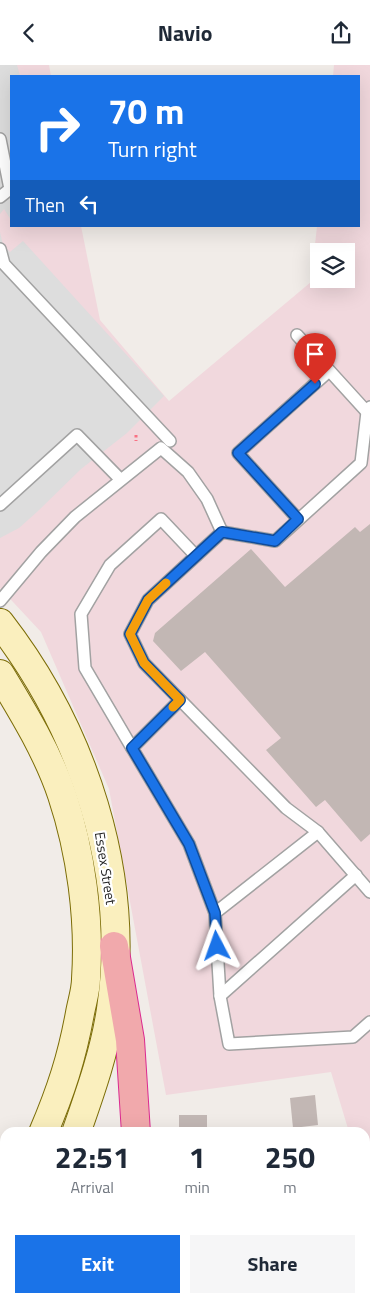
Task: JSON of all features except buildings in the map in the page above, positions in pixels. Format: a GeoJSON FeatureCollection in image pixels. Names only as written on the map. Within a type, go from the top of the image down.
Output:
{"type":"FeatureCollection","features":[{"type":"Feature","properties":{"kind":"highway"},"geometry":{"type":"LineString","coordinates":[[114,946],[130,1040],[136,1127]]}},
{"type":"Feature","properties":{"kind":"main road","name":"Essex Street"},"geometry":{"type":"LineString","coordinates":[[0,623],[17,645],[41,685],[82,767],[106,856],[111,887],[114,946],[111,1009],[105,1038],[78,1127]]}},
{"type":"Feature","properties":{"kind":"main road","name":"Essex Street"},"geometry":{"type":"LineString","coordinates":[[0,674],[36,737],[62,795],[72,828],[84,907],[86,981],[71,1058],[59,1096],[46,1127]]}},
{"type":"Feature","properties":{"kind":"lane"},"geometry":{"type":"LineString","coordinates":[[0,139],[10,189],[0,197]]}},
{"type":"Feature","properties":{"kind":"lane"},"geometry":{"type":"LineString","coordinates":[[1,257],[4,264],[170,441]]}},
{"type":"Feature","properties":{"kind":"lane"},"geometry":{"type":"LineString","coordinates":[[222,532],[275,541],[361,463],[369,410],[329,371],[298,335]]}},
{"type":"Feature","properties":{"kind":"lane"},"geometry":{"type":"LineString","coordinates":[[298,519],[238,453],[329,371]]}},
{"type":"Feature","properties":{"kind":"lane"},"geometry":{"type":"LineString","coordinates":[[0,505],[77,435],[120,479]]}},
{"type":"Feature","properties":{"kind":"lane"},"geometry":{"type":"LineString","coordinates":[[0,601],[41,552],[75,517],[161,448],[193,479],[207,499],[222,532]]}},
{"type":"Feature","properties":{"kind":"lane"},"geometry":{"type":"LineString","coordinates":[[196,556],[161,519],[110,565],[81,614],[85,668],[189,844],[215,913],[220,996],[229,1044],[354,1037],[370,1022]]}},
{"type":"Feature","properties":{"kind":"lane"},"geometry":{"type":"LineString","coordinates":[[222,532],[148,600],[130,634],[144,663],[286,808],[318,833],[370,892]]}},
{"type":"Feature","properties":{"kind":"lane"},"geometry":{"type":"LineString","coordinates":[[132,748],[180,700]]}},
{"type":"Feature","properties":{"kind":"lane"},"geometry":{"type":"LineString","coordinates":[[215,913],[318,833]]}},
{"type":"Feature","properties":{"kind":"lane"},"geometry":{"type":"LineString","coordinates":[[220,996],[356,875]]}},
{"type":"Feature","properties":{"kind":"path"},"geometry":{"type":"LineString","coordinates":[[136,435],[136,441]]}},
{"type":"Feature","properties":{"kind":"shaded area"},"geometry":{"type":"Polygon","coordinates":[[[0,65],[49,65],[51,75],[10,75],[10,227],[81,227],[100,320],[169,401],[310,283],[310,288],[355,288],[355,243],[315,243],[317,227],[360,227],[360,75],[333,75],[334,65],[370,65],[370,1127],[348,1127],[331,1072],[166,1095],[109,789],[41,632],[0,588],[0,65]]]}},
{"type":"Feature","properties":{"kind":"shaded area"},"geometry":{"type":"Polygon","coordinates":[[[0,65],[17,65],[20,75],[10,75],[10,218],[4,209],[0,214],[0,65]]]}},
{"type":"Feature","properties":{"kind":"shaded area"},"geometry":{"type":"Polygon","coordinates":[[[0,232],[3,245],[10,252],[23,241],[164,396],[127,433],[81,469],[19,528],[0,538],[0,232]]]}},
{"type":"Feature","properties":{"kind":"slow traffic"},"geometry":{"type":"LineString","coordinates":[[166,583],[148,600],[130,634],[144,663],[180,700],[173,707]]}},
{"type":"Feature","properties":{"kind":"route"},"geometry":{"type":"LineString","coordinates":[[217,946],[215,913],[189,844],[132,748],[180,700],[144,663],[130,634],[148,600],[222,532],[275,541],[298,519],[238,453],[315,384]]}}]}
